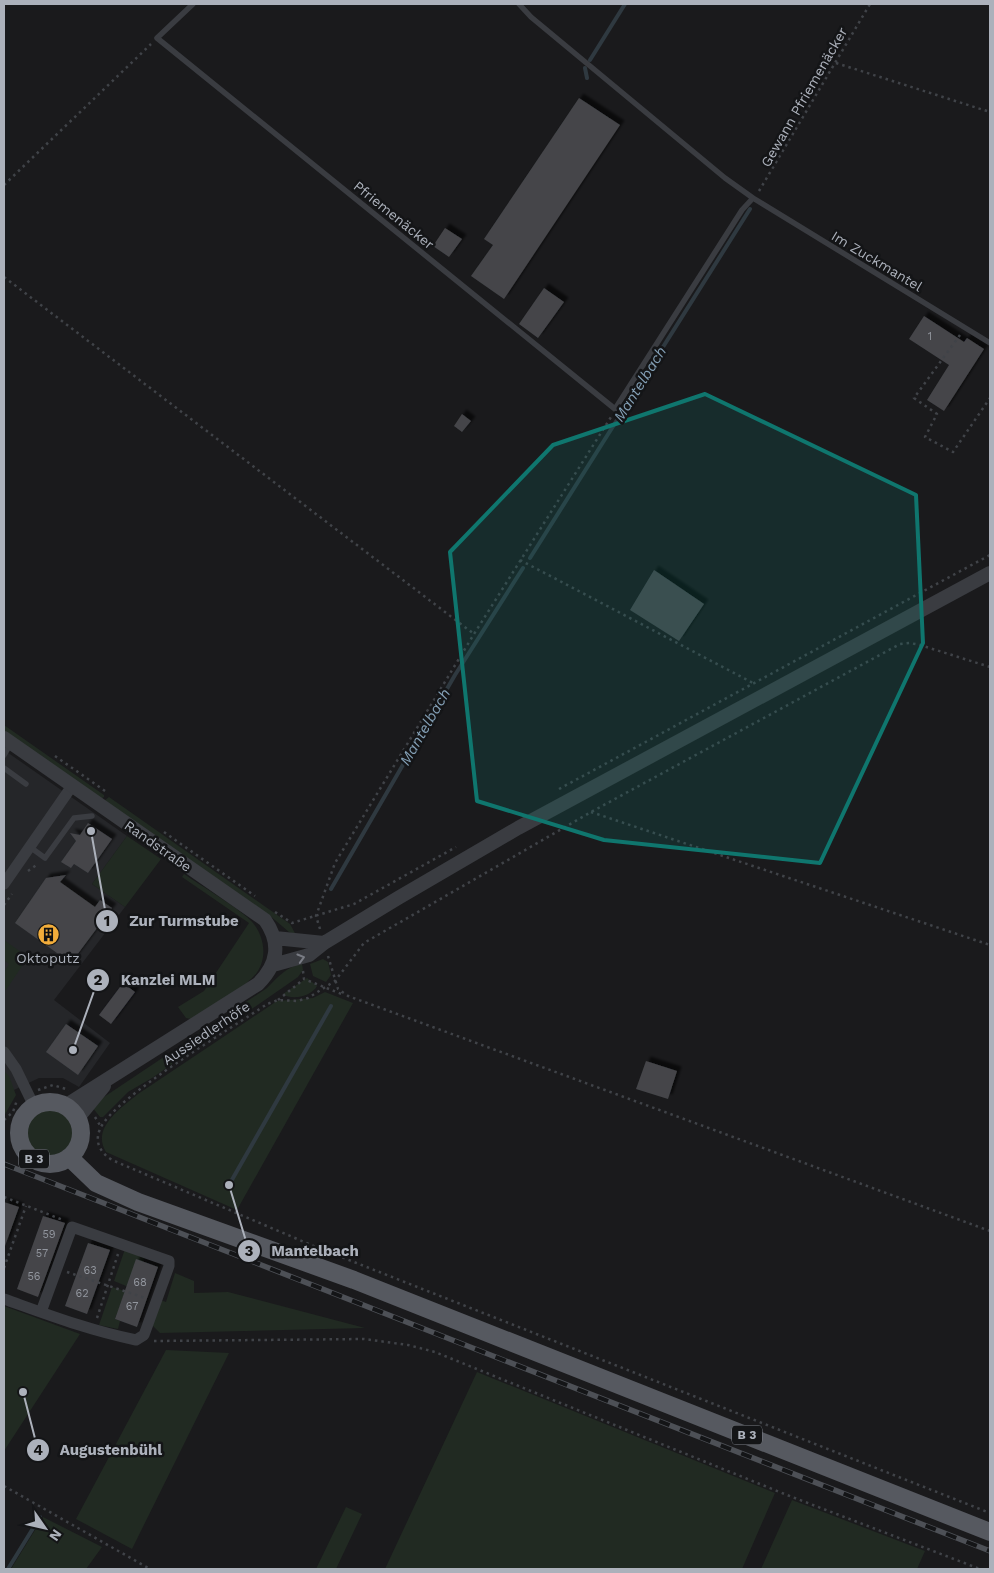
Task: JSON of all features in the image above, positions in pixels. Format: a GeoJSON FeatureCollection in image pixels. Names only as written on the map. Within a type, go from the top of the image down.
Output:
{"type":"FeatureCollection","features":[{"type":"Feature","properties":{"kind":"main road"},"geometry":{"type":"LineString","coordinates":[[34,1106],[50,1102],[71,1113]]}},
{"type":"Feature","properties":{"kind":"main road","name":"B 3"},"geometry":{"type":"LineString","coordinates":[[34,1106],[26,1113],[12,1141],[40,1162],[56,1163],[70,1157],[75,1151],[81,1135],[71,1113]]}},
{"type":"Feature","properties":{"kind":"main road","name":"B 3"},"geometry":{"type":"LineString","coordinates":[[70,1157],[96,1183],[138,1202],[364,1284],[990,1532]]}},
{"type":"Feature","properties":{"kind":"street"},"geometry":{"type":"LineString","coordinates":[[271,969],[309,955],[324,943],[518,828],[990,573]]}},
{"type":"Feature","properties":{"kind":"street","name":"Randstraße"},"geometry":{"type":"LineString","coordinates":[[6,746],[72,786],[265,920],[275,938]]}},
{"type":"Feature","properties":{"kind":"street"},"geometry":{"type":"LineString","coordinates":[[4,884],[72,786]]}},
{"type":"Feature","properties":{"kind":"street"},"geometry":{"type":"LineString","coordinates":[[71,1113],[107,1081],[258,984],[271,969],[276,951],[275,938],[324,943]]}},
{"type":"Feature","properties":{"kind":"street"},"geometry":{"type":"LineString","coordinates":[[4,1052],[34,1106]]}},
{"type":"Feature","properties":{"kind":"street"},"geometry":{"type":"LineString","coordinates":[[4,1298],[93,1331],[136,1340],[144,1335],[169,1266],[169,1261],[72,1227],[42,1312]]}},
{"type":"Feature","properties":{"kind":"lane"},"geometry":{"type":"LineString","coordinates":[[158,38],[193,4]]}},
{"type":"Feature","properties":{"kind":"lane","name":"Im Zuckmantel"},"geometry":{"type":"LineString","coordinates":[[519,4],[531,17],[725,178],[753,198],[990,344]]}},
{"type":"Feature","properties":{"kind":"lane","name":"Pfriemenäcker"},"geometry":{"type":"LineString","coordinates":[[158,38],[616,409]]}},
{"type":"Feature","properties":{"kind":"lane"},"geometry":{"type":"LineString","coordinates":[[616,409],[742,210],[753,198]]}},
{"type":"Feature","properties":{"kind":"lane"},"geometry":{"type":"LineString","coordinates":[[4,768],[26,784]]}},
{"type":"Feature","properties":{"kind":"lane"},"geometry":{"type":"LineString","coordinates":[[30,848],[45,858],[74,818],[92,816]]}},
{"type":"Feature","properties":{"kind":"path","name":"Gewann Pfriemenäcker"},"geometry":{"type":"LineString","coordinates":[[753,198],[764,186],[870,4]]}},
{"type":"Feature","properties":{"kind":"path"},"geometry":{"type":"LineString","coordinates":[[4,185],[158,38]]}},
{"type":"Feature","properties":{"kind":"path"},"geometry":{"type":"LineString","coordinates":[[836,63],[990,112]]}},
{"type":"Feature","properties":{"kind":"path"},"geometry":{"type":"LineString","coordinates":[[4,278],[474,634]]}},
{"type":"Feature","properties":{"kind":"path"},"geometry":{"type":"LineString","coordinates":[[965,328],[914,398],[937,414],[925,437],[952,452],[990,398]]}},
{"type":"Feature","properties":{"kind":"path"},"geometry":{"type":"LineString","coordinates":[[348,996],[338,989],[316,916],[335,864],[474,634],[616,409]]}},
{"type":"Feature","properties":{"kind":"path"},"geometry":{"type":"LineString","coordinates":[[553,793],[990,555]]}},
{"type":"Feature","properties":{"kind":"path"},"geometry":{"type":"LineString","coordinates":[[520,560],[753,683]]}},
{"type":"Feature","properties":{"kind":"path"},"geometry":{"type":"LineString","coordinates":[[336,981],[364,944],[591,812],[900,644],[920,645],[990,667]]}},
{"type":"Feature","properties":{"kind":"path"},"geometry":{"type":"LineString","coordinates":[[50,753],[116,798]]}},
{"type":"Feature","properties":{"kind":"path"},"geometry":{"type":"LineString","coordinates":[[591,812],[990,945]]}},
{"type":"Feature","properties":{"kind":"path"},"geometry":{"type":"LineString","coordinates":[[156,827],[259,899]]}},
{"type":"Feature","properties":{"kind":"path"},"geometry":{"type":"LineString","coordinates":[[271,909],[292,923],[354,904],[459,846]]}},
{"type":"Feature","properties":{"kind":"path"},"geometry":{"type":"LineString","coordinates":[[302,966],[304,979]]}},
{"type":"Feature","properties":{"kind":"path"},"geometry":{"type":"LineString","coordinates":[[304,979],[324,988],[990,1231]]}},
{"type":"Feature","properties":{"kind":"path"},"geometry":{"type":"LineString","coordinates":[[278,1000],[304,979]]}},
{"type":"Feature","properties":{"kind":"path","name":"Aussiedlerhöfe"},"geometry":{"type":"LineString","coordinates":[[336,981],[308,998],[278,1000],[268,1004],[133,1094],[113,1112],[101,1127],[98,1139],[100,1150],[123,1165],[316,1247],[990,1513]]}},
{"type":"Feature","properties":{"kind":"path"},"geometry":{"type":"LineString","coordinates":[[4,1197],[67,1222],[72,1227]]}},
{"type":"Feature","properties":{"kind":"path"},"geometry":{"type":"LineString","coordinates":[[4,1268],[26,1206]]}},
{"type":"Feature","properties":{"kind":"path"},"geometry":{"type":"LineString","coordinates":[[93,1331],[122,1244]]}},
{"type":"Feature","properties":{"kind":"path"},"geometry":{"type":"LineString","coordinates":[[4,1252],[9,1254]]}},
{"type":"Feature","properties":{"kind":"path"},"geometry":{"type":"LineString","coordinates":[[57,1269],[156,1301]]}},
{"type":"Feature","properties":{"kind":"path"},"geometry":{"type":"LineString","coordinates":[[140,1339],[163,1342],[364,1339],[408,1345],[435,1352],[788,1495],[980,1569]]}},
{"type":"Feature","properties":{"kind":"path"},"geometry":{"type":"LineString","coordinates":[[4,1486],[39,1508],[150,1569]]}},
{"type":"Feature","properties":{"kind":"highlighted area"},"geometry":{"type":"Polygon","coordinates":[[[705,394],[916,495],[923,643],[820,863],[604,840],[477,801],[450,552],[553,445],[705,394]]]}},
{"type":"Feature","properties":{"kind":"shaded area"},"geometry":{"type":"Polygon","coordinates":[[[4,725],[104,795],[104,797],[101,799],[4,731],[4,725]]]}},
{"type":"Feature","properties":{"kind":"shaded area"},"geometry":{"type":"Polygon","coordinates":[[[4,750],[127,836],[92,884],[125,907],[54,1000],[110,1043],[79,1087],[63,1078],[39,1078],[14,1090],[4,1103],[4,750]]]}},
{"type":"Feature","properties":{"kind":"shaded area"},"geometry":{"type":"Polygon","coordinates":[[[109,797],[290,924],[296,935],[289,932],[269,915],[104,801],[109,797]]]}},
{"type":"Feature","properties":{"kind":"shaded area"},"geometry":{"type":"Polygon","coordinates":[[[127,836],[161,859],[125,907],[92,884],[127,836]]]}},
{"type":"Feature","properties":{"kind":"shaded area"},"geometry":{"type":"Polygon","coordinates":[[[184,874],[247,917],[257,929],[263,943],[261,965],[252,978],[231,995],[191,1019],[186,1018],[178,1007],[204,991],[249,923],[182,877],[184,874]]]}},
{"type":"Feature","properties":{"kind":"shaded area"},"geometry":{"type":"Polygon","coordinates":[[[4,940],[28,957],[6,990],[4,989],[4,972],[9,964],[4,960],[4,940]]]}},
{"type":"Feature","properties":{"kind":"shaded area"},"geometry":{"type":"Polygon","coordinates":[[[323,959],[328,962],[331,975],[326,982],[313,976],[310,964],[323,959]]]}},
{"type":"Feature","properties":{"kind":"shaded area"},"geometry":{"type":"Polygon","coordinates":[[[302,964],[303,970],[298,977],[152,1078],[128,1092],[103,1117],[100,1117],[92,1107],[98,1101],[267,988],[287,970],[302,964]]]}},
{"type":"Feature","properties":{"kind":"shaded area"},"geometry":{"type":"Polygon","coordinates":[[[307,978],[317,986],[311,992],[296,997],[283,994],[307,978]]]}},
{"type":"Feature","properties":{"kind":"shaded area"},"geometry":{"type":"Polygon","coordinates":[[[325,992],[353,1003],[237,1210],[106,1152],[102,1143],[105,1127],[116,1112],[138,1094],[277,1001],[313,998],[325,992]]]}},
{"type":"Feature","properties":{"kind":"shaded area"},"geometry":{"type":"Polygon","coordinates":[[[4,1071],[9,1076],[16,1095],[4,1116],[4,1071]]]}},
{"type":"Feature","properties":{"kind":"shaded area"},"geometry":{"type":"Polygon","coordinates":[[[45,1109],[55,1109],[69,1116],[76,1130],[76,1140],[69,1154],[55,1161],[45,1161],[35,1157],[28,1150],[24,1140],[24,1130],[28,1120],[35,1113],[45,1109]]]}},
{"type":"Feature","properties":{"kind":"shaded area"},"geometry":{"type":"Polygon","coordinates":[[[125,1249],[145,1257],[131,1288],[114,1281],[125,1249]]]}},
{"type":"Feature","properties":{"kind":"shaded area"},"geometry":{"type":"Polygon","coordinates":[[[175,1273],[194,1281],[194,1293],[228,1292],[365,1328],[160,1333],[151,1324],[160,1300],[166,1302],[175,1273]]]}},
{"type":"Feature","properties":{"kind":"shaded area"},"geometry":{"type":"Polygon","coordinates":[[[112,1287],[128,1292],[123,1297],[115,1319],[120,1321],[118,1329],[99,1325],[112,1287]]]}},
{"type":"Feature","properties":{"kind":"shaded area"},"geometry":{"type":"Polygon","coordinates":[[[4,1306],[80,1334],[4,1451],[4,1306]]]}},
{"type":"Feature","properties":{"kind":"shaded area"},"geometry":{"type":"Polygon","coordinates":[[[166,1350],[229,1353],[132,1549],[76,1519],[166,1350]]]}},
{"type":"Feature","properties":{"kind":"shaded area"},"geometry":{"type":"Polygon","coordinates":[[[477,1372],[775,1493],[742,1569],[385,1569],[477,1372]]]}},
{"type":"Feature","properties":{"kind":"shaded area"},"geometry":{"type":"Polygon","coordinates":[[[792,1500],[925,1551],[917,1569],[761,1569],[792,1500]]]}},
{"type":"Feature","properties":{"kind":"shaded area"},"geometry":{"type":"Polygon","coordinates":[[[346,1507],[362,1514],[336,1569],[316,1569],[346,1507]]]}},
{"type":"Feature","properties":{"kind":"shaded area"},"geometry":{"type":"Polygon","coordinates":[[[43,1517],[102,1547],[86,1569],[11,1569],[43,1517]]]}},
{"type":"Feature","properties":{"kind":"building"},"geometry":{"type":"Polygon","coordinates":[[[579,98],[620,125],[504,299],[471,276],[493,245],[484,239],[579,98]]]}},
{"type":"Feature","properties":{"kind":"building"},"geometry":{"type":"Polygon","coordinates":[[[445,228],[462,239],[449,257],[433,246],[445,228]]]}},
{"type":"Feature","properties":{"kind":"building"},"geometry":{"type":"Polygon","coordinates":[[[544,288],[564,302],[538,338],[519,324],[544,288]]]}},
{"type":"Feature","properties":{"kind":"building"},"geometry":{"type":"Polygon","coordinates":[[[924,316],[964,342],[967,338],[984,349],[944,411],[927,400],[949,365],[909,339],[924,316]]]}},
{"type":"Feature","properties":{"kind":"building"},"geometry":{"type":"Polygon","coordinates":[[[462,414],[471,421],[462,432],[454,426],[462,414]]]}},
{"type":"Feature","properties":{"kind":"building"},"geometry":{"type":"Polygon","coordinates":[[[654,570],[704,604],[679,641],[630,610],[654,570]]]}},
{"type":"Feature","properties":{"kind":"building"},"geometry":{"type":"Polygon","coordinates":[[[88,823],[112,839],[88,873],[74,864],[71,868],[61,862],[76,841],[70,833],[80,835],[88,823]]]}},
{"type":"Feature","properties":{"kind":"building"},"geometry":{"type":"Polygon","coordinates":[[[66,875],[60,882],[95,907],[100,900],[112,908],[71,963],[15,923],[46,878],[66,875]]]}},
{"type":"Feature","properties":{"kind":"building"},"geometry":{"type":"Polygon","coordinates":[[[123,983],[135,992],[111,1024],[99,1015],[123,983]]]}},
{"type":"Feature","properties":{"kind":"building"},"geometry":{"type":"Polygon","coordinates":[[[66,1024],[98,1046],[78,1075],[46,1052],[66,1024]]]}},
{"type":"Feature","properties":{"kind":"building"},"geometry":{"type":"Polygon","coordinates":[[[646,1061],[677,1071],[668,1099],[636,1089],[646,1061]]]}},
{"type":"Feature","properties":{"kind":"building"},"geometry":{"type":"Polygon","coordinates":[[[4,1202],[19,1207],[5,1246],[4,1246],[4,1202]]]}},
{"type":"Feature","properties":{"kind":"building"},"geometry":{"type":"Polygon","coordinates":[[[43,1216],[65,1223],[38,1297],[17,1289],[43,1216]]]}},
{"type":"Feature","properties":{"kind":"building"},"geometry":{"type":"Polygon","coordinates":[[[88,1243],[110,1250],[87,1314],[65,1306],[88,1243]]]}},
{"type":"Feature","properties":{"kind":"building"},"geometry":{"type":"Polygon","coordinates":[[[136,1259],[158,1267],[137,1327],[115,1319],[136,1259]]]}},
{"type":"Feature","properties":{"kind":"waterway","name":"Mantelbach"},"geometry":{"type":"LineString","coordinates":[[590,60],[625,4]]}},
{"type":"Feature","properties":{"kind":"waterway","name":"Mantelbach"},"geometry":{"type":"LineString","coordinates":[[585,68],[587,78]]}},
{"type":"Feature","properties":{"kind":"waterway","name":"Mantelbach"},"geometry":{"type":"LineString","coordinates":[[530,558],[750,209]]}},
{"type":"Feature","properties":{"kind":"waterway","name":"Mantelbach"},"geometry":{"type":"LineString","coordinates":[[331,889],[455,675],[523,568]]}},
{"type":"Feature","properties":{"kind":"waterway","name":"Mantelbach"},"geometry":{"type":"LineString","coordinates":[[229,1185],[331,1006]]}},
{"type":"Feature","properties":{"kind":"waterway","name":"Mantelbach"},"geometry":{"type":"LineString","coordinates":[[8,1569],[40,1517]]}},
{"type":"Feature","properties":{"kind":"railway"},"geometry":{"type":"LineString","coordinates":[[4,1164],[990,1551]]}},
{"type":"Feature","properties":{"kind":"place","name":"Zur Turmstube"},"geometry":{"type":"Point","coordinates":[91,831]}},
{"type":"Feature","properties":{"kind":"place","name":"Oktoputz"},"geometry":{"type":"Point","coordinates":[48,935]}},
{"type":"Feature","properties":{"kind":"place","name":"Kanzlei MLM"},"geometry":{"type":"Point","coordinates":[73,1050]}},
{"type":"Feature","properties":{"kind":"place","name":"Mantelbach"},"geometry":{"type":"Point","coordinates":[229,1185]}},
{"type":"Feature","properties":{"kind":"place","name":"Augustenbühl"},"geometry":{"type":"Point","coordinates":[23,1392]}}]}
